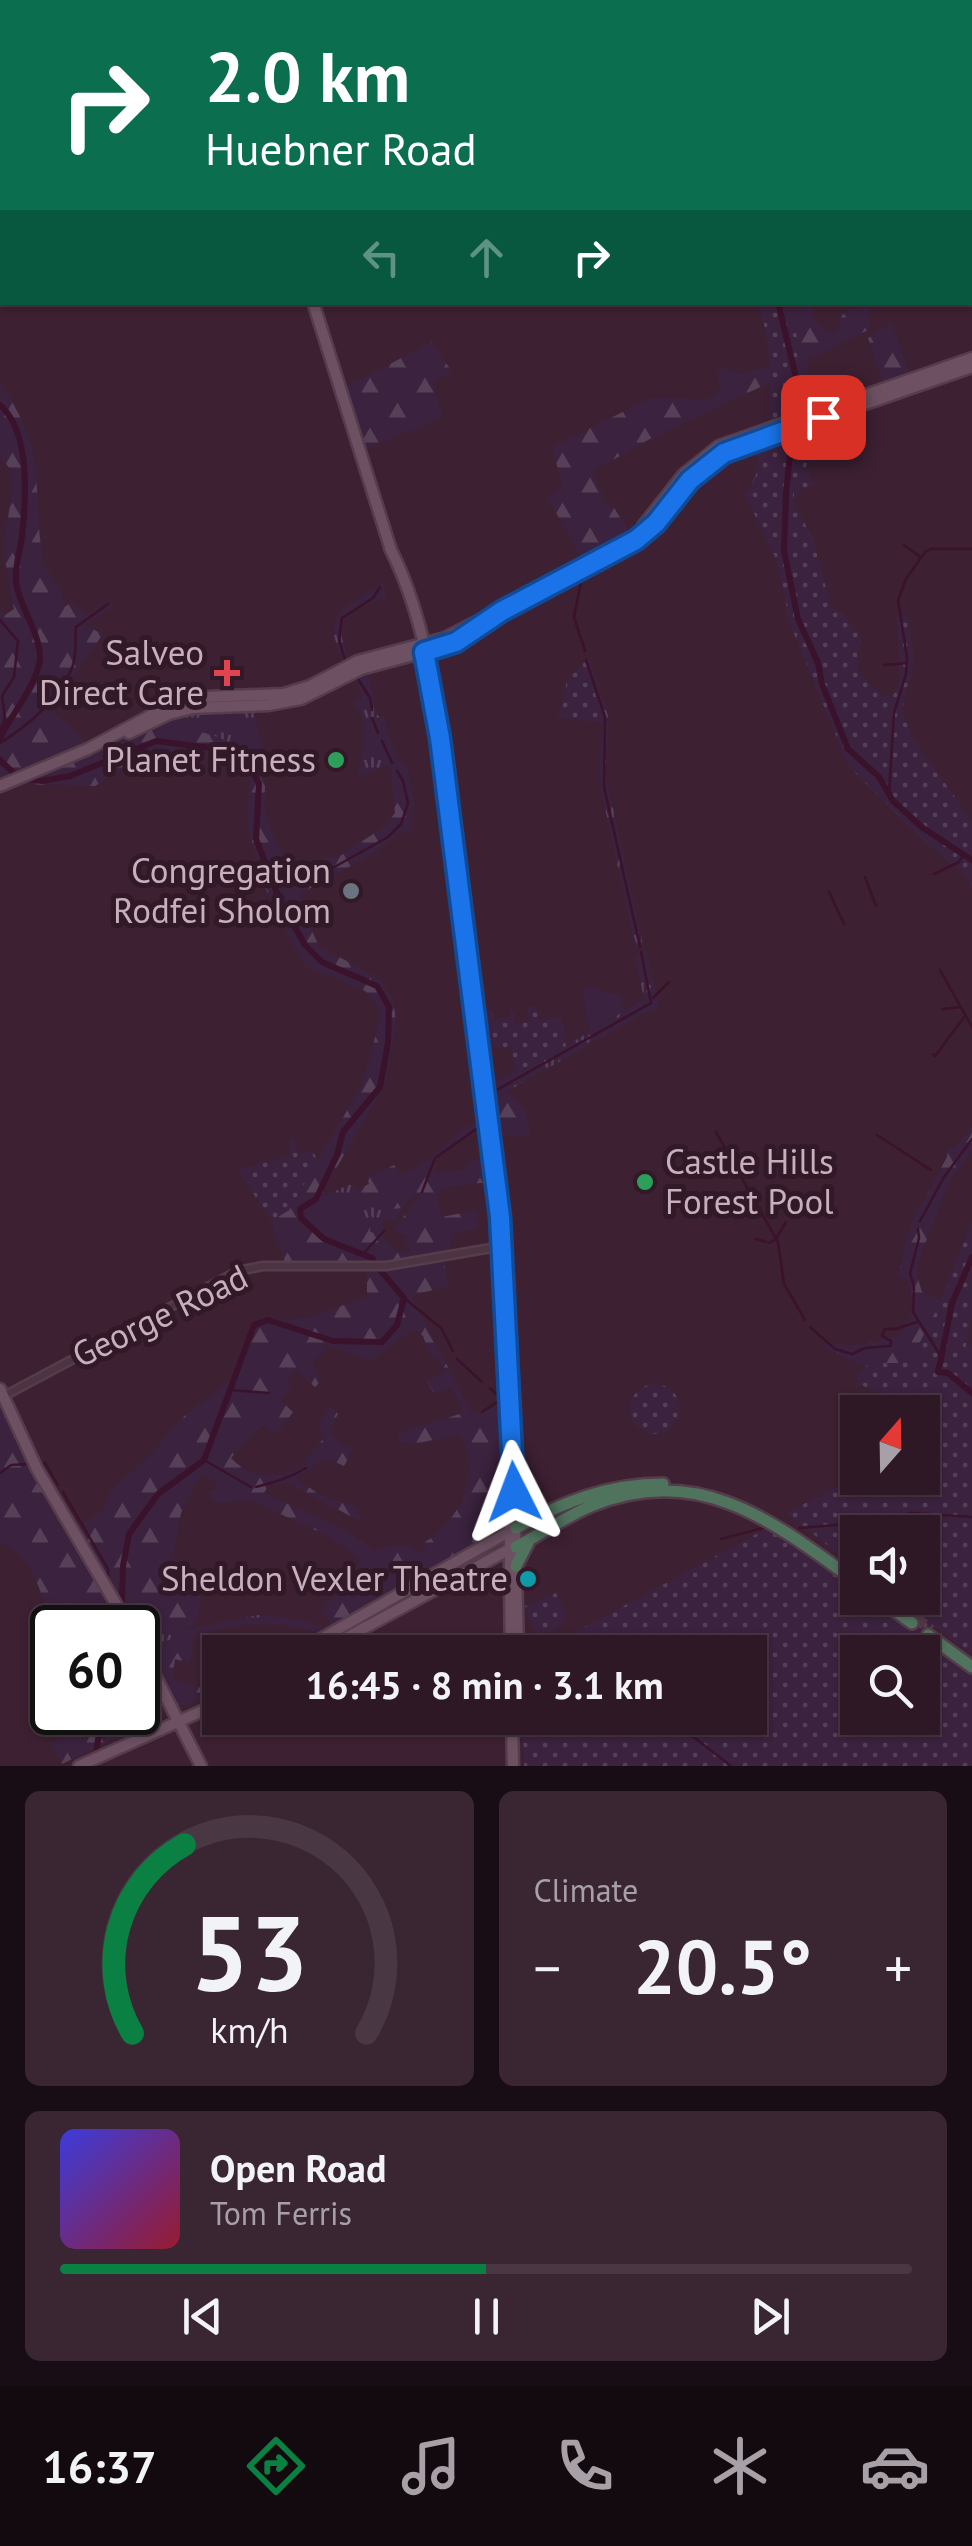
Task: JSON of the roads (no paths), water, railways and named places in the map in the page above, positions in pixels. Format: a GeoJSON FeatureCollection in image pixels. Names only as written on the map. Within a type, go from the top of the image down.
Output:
{"type":"FeatureCollection","features":[{"type":"Feature","properties":{"kind":"highway"},"geometry":{"type":"LineString","coordinates":[[512,1530],[603,1490],[654,1484],[695,1487],[768,1512],[840,1566]]}},
{"type":"Feature","properties":{"kind":"highway"},"geometry":{"type":"LineString","coordinates":[[512,1548],[585,1509],[614,1499],[655,1492],[697,1494],[736,1504],[768,1520],[840,1568]]}},
{"type":"Feature","properties":{"kind":"highway"},"geometry":{"type":"LineString","coordinates":[[511,1509],[535,1518]]}},
{"type":"Feature","properties":{"kind":"highway"},"geometry":{"type":"LineString","coordinates":[[534,1538],[527,1531],[535,1518]]}},
{"type":"Feature","properties":{"kind":"highway"},"geometry":{"type":"LineString","coordinates":[[512,1567],[534,1538]]}},
{"type":"Feature","properties":{"kind":"highway"},"geometry":{"type":"LineString","coordinates":[[930,1632],[972,1664]]}},
{"type":"Feature","properties":{"kind":"main road"},"geometry":{"type":"LineString","coordinates":[[315,305],[420,649],[440,738],[502,1246],[514,1477],[511,1509],[493,1539]]}},
{"type":"Feature","properties":{"kind":"main road"},"geometry":{"type":"LineString","coordinates":[[328,681],[420,649],[456,642],[502,611],[625,545],[714,460],[765,432],[972,358]]}},
{"type":"Feature","properties":{"kind":"main road"},"geometry":{"type":"LineString","coordinates":[[880,393],[972,367]]}},
{"type":"Feature","properties":{"kind":"main road"},"geometry":{"type":"LineString","coordinates":[[4,786],[177,711],[207,705],[284,703],[352,664],[397,650],[420,649]]}},
{"type":"Feature","properties":{"kind":"main road"},"geometry":{"type":"LineString","coordinates":[[342,678],[397,650]]}},
{"type":"Feature","properties":{"kind":"main road"},"geometry":{"type":"LineString","coordinates":[[4,1390],[9,1409],[51,1494],[118,1605]]}},
{"type":"Feature","properties":{"kind":"main road"},"geometry":{"type":"LineString","coordinates":[[510,1431],[507,1466],[514,1635]]}},
{"type":"Feature","properties":{"kind":"main road"},"geometry":{"type":"LineString","coordinates":[[507,1466],[514,1477]]}},
{"type":"Feature","properties":{"kind":"main road"},"geometry":{"type":"LineString","coordinates":[[327,1635],[512,1530]]}},
{"type":"Feature","properties":{"kind":"main road"},"geometry":{"type":"LineString","coordinates":[[476,1548],[486,1554],[480,1565]]}},
{"type":"Feature","properties":{"kind":"main road"},"geometry":{"type":"LineString","coordinates":[[351,1635],[512,1548]]}},
{"type":"Feature","properties":{"kind":"main road"},"geometry":{"type":"LineString","coordinates":[[480,1565],[499,1562],[512,1567]]}},
{"type":"Feature","properties":{"kind":"main road"},"geometry":{"type":"LineString","coordinates":[[160,1685],[201,1760]]}},
{"type":"Feature","properties":{"kind":"main road"},"geometry":{"type":"LineString","coordinates":[[160,1725],[202,1708]]}},
{"type":"Feature","properties":{"kind":"main road"},"geometry":{"type":"LineString","coordinates":[[109,1750],[193,1713]]}},
{"type":"Feature","properties":{"kind":"main road"},"geometry":{"type":"LineString","coordinates":[[81,1765],[135,1735]]}},
{"type":"Feature","properties":{"kind":"main road"},"geometry":{"type":"LineString","coordinates":[[129,1744],[138,1735]]}},
{"type":"Feature","properties":{"kind":"main road"},"geometry":{"type":"LineString","coordinates":[[516,1735],[516,1766]]}},
{"type":"Feature","properties":{"kind":"street","name":"George Road"},"geometry":{"type":"LineString","coordinates":[[4,1390],[238,1271],[263,1266],[386,1266],[502,1246]]}},
{"type":"Feature","properties":{"kind":"waterway"},"geometry":{"type":"LineString","coordinates":[[779,305],[797,382],[784,551],[798,619],[848,749],[879,777],[893,801],[923,828],[972,860]]}},
{"type":"Feature","properties":{"kind":"waterway"},"geometry":{"type":"LineString","coordinates":[[0,405],[10,417],[22,449],[25,504],[16,583],[40,656],[31,686],[0,738]]}},
{"type":"Feature","properties":{"kind":"waterway"},"geometry":{"type":"LineString","coordinates":[[904,545],[919,556]]}},
{"type":"Feature","properties":{"kind":"waterway"},"geometry":{"type":"LineString","coordinates":[[889,795],[894,713],[907,657],[898,600],[906,579],[925,552],[972,549]]}},
{"type":"Feature","properties":{"kind":"waterway"},"geometry":{"type":"LineString","coordinates":[[581,582],[574,617],[585,651]]}},
{"type":"Feature","properties":{"kind":"waterway"},"geometry":{"type":"LineString","coordinates":[[346,663],[339,640],[342,618],[373,598],[380,587]]}},
{"type":"Feature","properties":{"kind":"waterway"},"geometry":{"type":"LineString","coordinates":[[0,743],[51,701],[74,663],[76,627],[108,604]]}},
{"type":"Feature","properties":{"kind":"waterway"},"geometry":{"type":"LineString","coordinates":[[0,620],[18,641],[14,677],[2,696],[5,719],[0,730]]}},
{"type":"Feature","properties":{"kind":"waterway"},"geometry":{"type":"LineString","coordinates":[[586,660],[605,717],[604,787],[640,947]]}},
{"type":"Feature","properties":{"kind":"waterway"},"geometry":{"type":"LineString","coordinates":[[884,665],[907,663]]}},
{"type":"Feature","properties":{"kind":"waterway"},"geometry":{"type":"LineString","coordinates":[[356,676],[370,698],[372,710]]}},
{"type":"Feature","properties":{"kind":"waterway"},"geometry":{"type":"LineString","coordinates":[[372,718],[378,733]]}},
{"type":"Feature","properties":{"kind":"waterway"},"geometry":{"type":"LineString","coordinates":[[0,760],[19,778],[42,781],[70,776],[156,741],[219,749],[245,759],[259,783],[256,839],[281,903],[305,945],[322,962],[377,986],[389,1007],[388,1043],[380,1087],[343,1132],[337,1155],[316,1199],[300,1209],[301,1218],[324,1239],[372,1258],[375,1263]]}},
{"type":"Feature","properties":{"kind":"waterway"},"geometry":{"type":"LineString","coordinates":[[382,741],[392,763]]}},
{"type":"Feature","properties":{"kind":"waterway"},"geometry":{"type":"LineString","coordinates":[[273,881],[304,870],[329,870],[388,837],[401,824],[408,803],[397,771]]}},
{"type":"Feature","properties":{"kind":"waterway"},"geometry":{"type":"LineString","coordinates":[[934,874],[959,862],[963,855]]}},
{"type":"Feature","properties":{"kind":"waterway"},"geometry":{"type":"LineString","coordinates":[[865,877],[876,906]]}},
{"type":"Feature","properties":{"kind":"waterway"},"geometry":{"type":"LineString","coordinates":[[829,892],[844,924]]}},
{"type":"Feature","properties":{"kind":"waterway"},"geometry":{"type":"LineString","coordinates":[[496,1121],[495,1091],[651,1003],[641,952]]}},
{"type":"Feature","properties":{"kind":"waterway"},"geometry":{"type":"LineString","coordinates":[[940,970],[972,1027]]}},
{"type":"Feature","properties":{"kind":"waterway"},"geometry":{"type":"LineString","coordinates":[[653,998],[669,982]]}},
{"type":"Feature","properties":{"kind":"waterway"},"geometry":{"type":"LineString","coordinates":[[942,1009],[960,1007]]}},
{"type":"Feature","properties":{"kind":"waterway"},"geometry":{"type":"LineString","coordinates":[[933,1054],[965,1016]]}},
{"type":"Feature","properties":{"kind":"waterway"},"geometry":{"type":"LineString","coordinates":[[422,1192],[435,1158],[482,1125]]}},
{"type":"Feature","properties":{"kind":"waterway"},"geometry":{"type":"LineString","coordinates":[[716,1132],[778,1242],[784,1284],[805,1320]]}},
{"type":"Feature","properties":{"kind":"waterway"},"geometry":{"type":"LineString","coordinates":[[877,1135],[931,1170]]}},
{"type":"Feature","properties":{"kind":"waterway"},"geometry":{"type":"LineString","coordinates":[[920,1221],[944,1177],[972,1139]]}},
{"type":"Feature","properties":{"kind":"waterway"},"geometry":{"type":"LineString","coordinates":[[769,1243],[786,1222]]}},
{"type":"Feature","properties":{"kind":"waterway"},"geometry":{"type":"LineString","coordinates":[[918,1229],[910,1274],[914,1286],[913,1312],[940,1355]]}},
{"type":"Feature","properties":{"kind":"waterway"},"geometry":{"type":"LineString","coordinates":[[363,1254],[384,1231]]}},
{"type":"Feature","properties":{"kind":"waterway"},"geometry":{"type":"LineString","coordinates":[[756,1239],[766,1242]]}},
{"type":"Feature","properties":{"kind":"waterway"},"geometry":{"type":"LineString","coordinates":[[940,1364],[952,1303],[972,1257]]}},
{"type":"Feature","properties":{"kind":"waterway"},"geometry":{"type":"LineString","coordinates":[[122,1605],[129,1534],[158,1494],[204,1460],[254,1325],[268,1320],[333,1341],[382,1342],[397,1325],[404,1298],[379,1269]]}},
{"type":"Feature","properties":{"kind":"waterway"},"geometry":{"type":"LineString","coordinates":[[404,1298],[441,1328],[453,1351]]}},
{"type":"Feature","properties":{"kind":"waterway"},"geometry":{"type":"LineString","coordinates":[[810,1327],[835,1349],[852,1354],[865,1348],[890,1346],[891,1341],[882,1336],[885,1329],[917,1322]]}},
{"type":"Feature","properties":{"kind":"waterway"},"geometry":{"type":"LineString","coordinates":[[457,1359],[482,1382]]}},
{"type":"Feature","properties":{"kind":"waterway"},"geometry":{"type":"LineString","coordinates":[[939,1366],[938,1372],[948,1373],[972,1393]]}},
{"type":"Feature","properties":{"kind":"waterway"},"geometry":{"type":"LineString","coordinates":[[482,1412],[502,1399],[490,1388]]}},
{"type":"Feature","properties":{"kind":"waterway"},"geometry":{"type":"LineString","coordinates":[[231,1390],[269,1393]]}},
{"type":"Feature","properties":{"kind":"waterway"},"geometry":{"type":"LineString","coordinates":[[204,1460],[251,1487]]}},
{"type":"Feature","properties":{"kind":"waterway"},"geometry":{"type":"LineString","coordinates":[[41,1464],[45,1463],[58,1485]]}},
{"type":"Feature","properties":{"kind":"waterway"},"geometry":{"type":"LineString","coordinates":[[0,1473],[11,1465],[30,1464]]}},
{"type":"Feature","properties":{"kind":"waterway"},"geometry":{"type":"LineString","coordinates":[[256,1487],[306,1468]]}},
{"type":"Feature","properties":{"kind":"waterway"},"geometry":{"type":"LineString","coordinates":[[63,1492],[108,1569],[108,1583]]}},
{"type":"Feature","properties":{"kind":"waterway"},"geometry":{"type":"LineString","coordinates":[[799,1528],[883,1521],[911,1513],[972,1517]]}},
{"type":"Feature","properties":{"kind":"waterway"},"geometry":{"type":"LineString","coordinates":[[721,1539],[767,1527]]}},
{"type":"Feature","properties":{"kind":"waterway"},"geometry":{"type":"LineString","coordinates":[[96,1766],[99,1735]]}},
{"type":"Feature","properties":{"kind":"waterway"},"geometry":{"type":"LineString","coordinates":[[691,1735],[731,1766]]}},
{"type":"Feature","properties":{"kind":"tunnel"},"geometry":{"type":"LineString","coordinates":[[916,1618],[931,1630]]}},
{"type":"Feature","properties":{"kind":"place","name":"Salveo Direct Care"},"geometry":{"type":"Point","coordinates":[227,673]}},
{"type":"Feature","properties":{"kind":"place","name":"Planet Fitness"},"geometry":{"type":"Point","coordinates":[336,760]}},
{"type":"Feature","properties":{"kind":"place","name":"Congregation Rodfei Sholom"},"geometry":{"type":"Point","coordinates":[351,891]}},
{"type":"Feature","properties":{"kind":"place","name":"Castle Hills Forest Pool"},"geometry":{"type":"Point","coordinates":[645,1182]}},
{"type":"Feature","properties":{"kind":"place","name":"Sheldon Vexler Theatre"},"geometry":{"type":"Point","coordinates":[528,1579]}}]}
